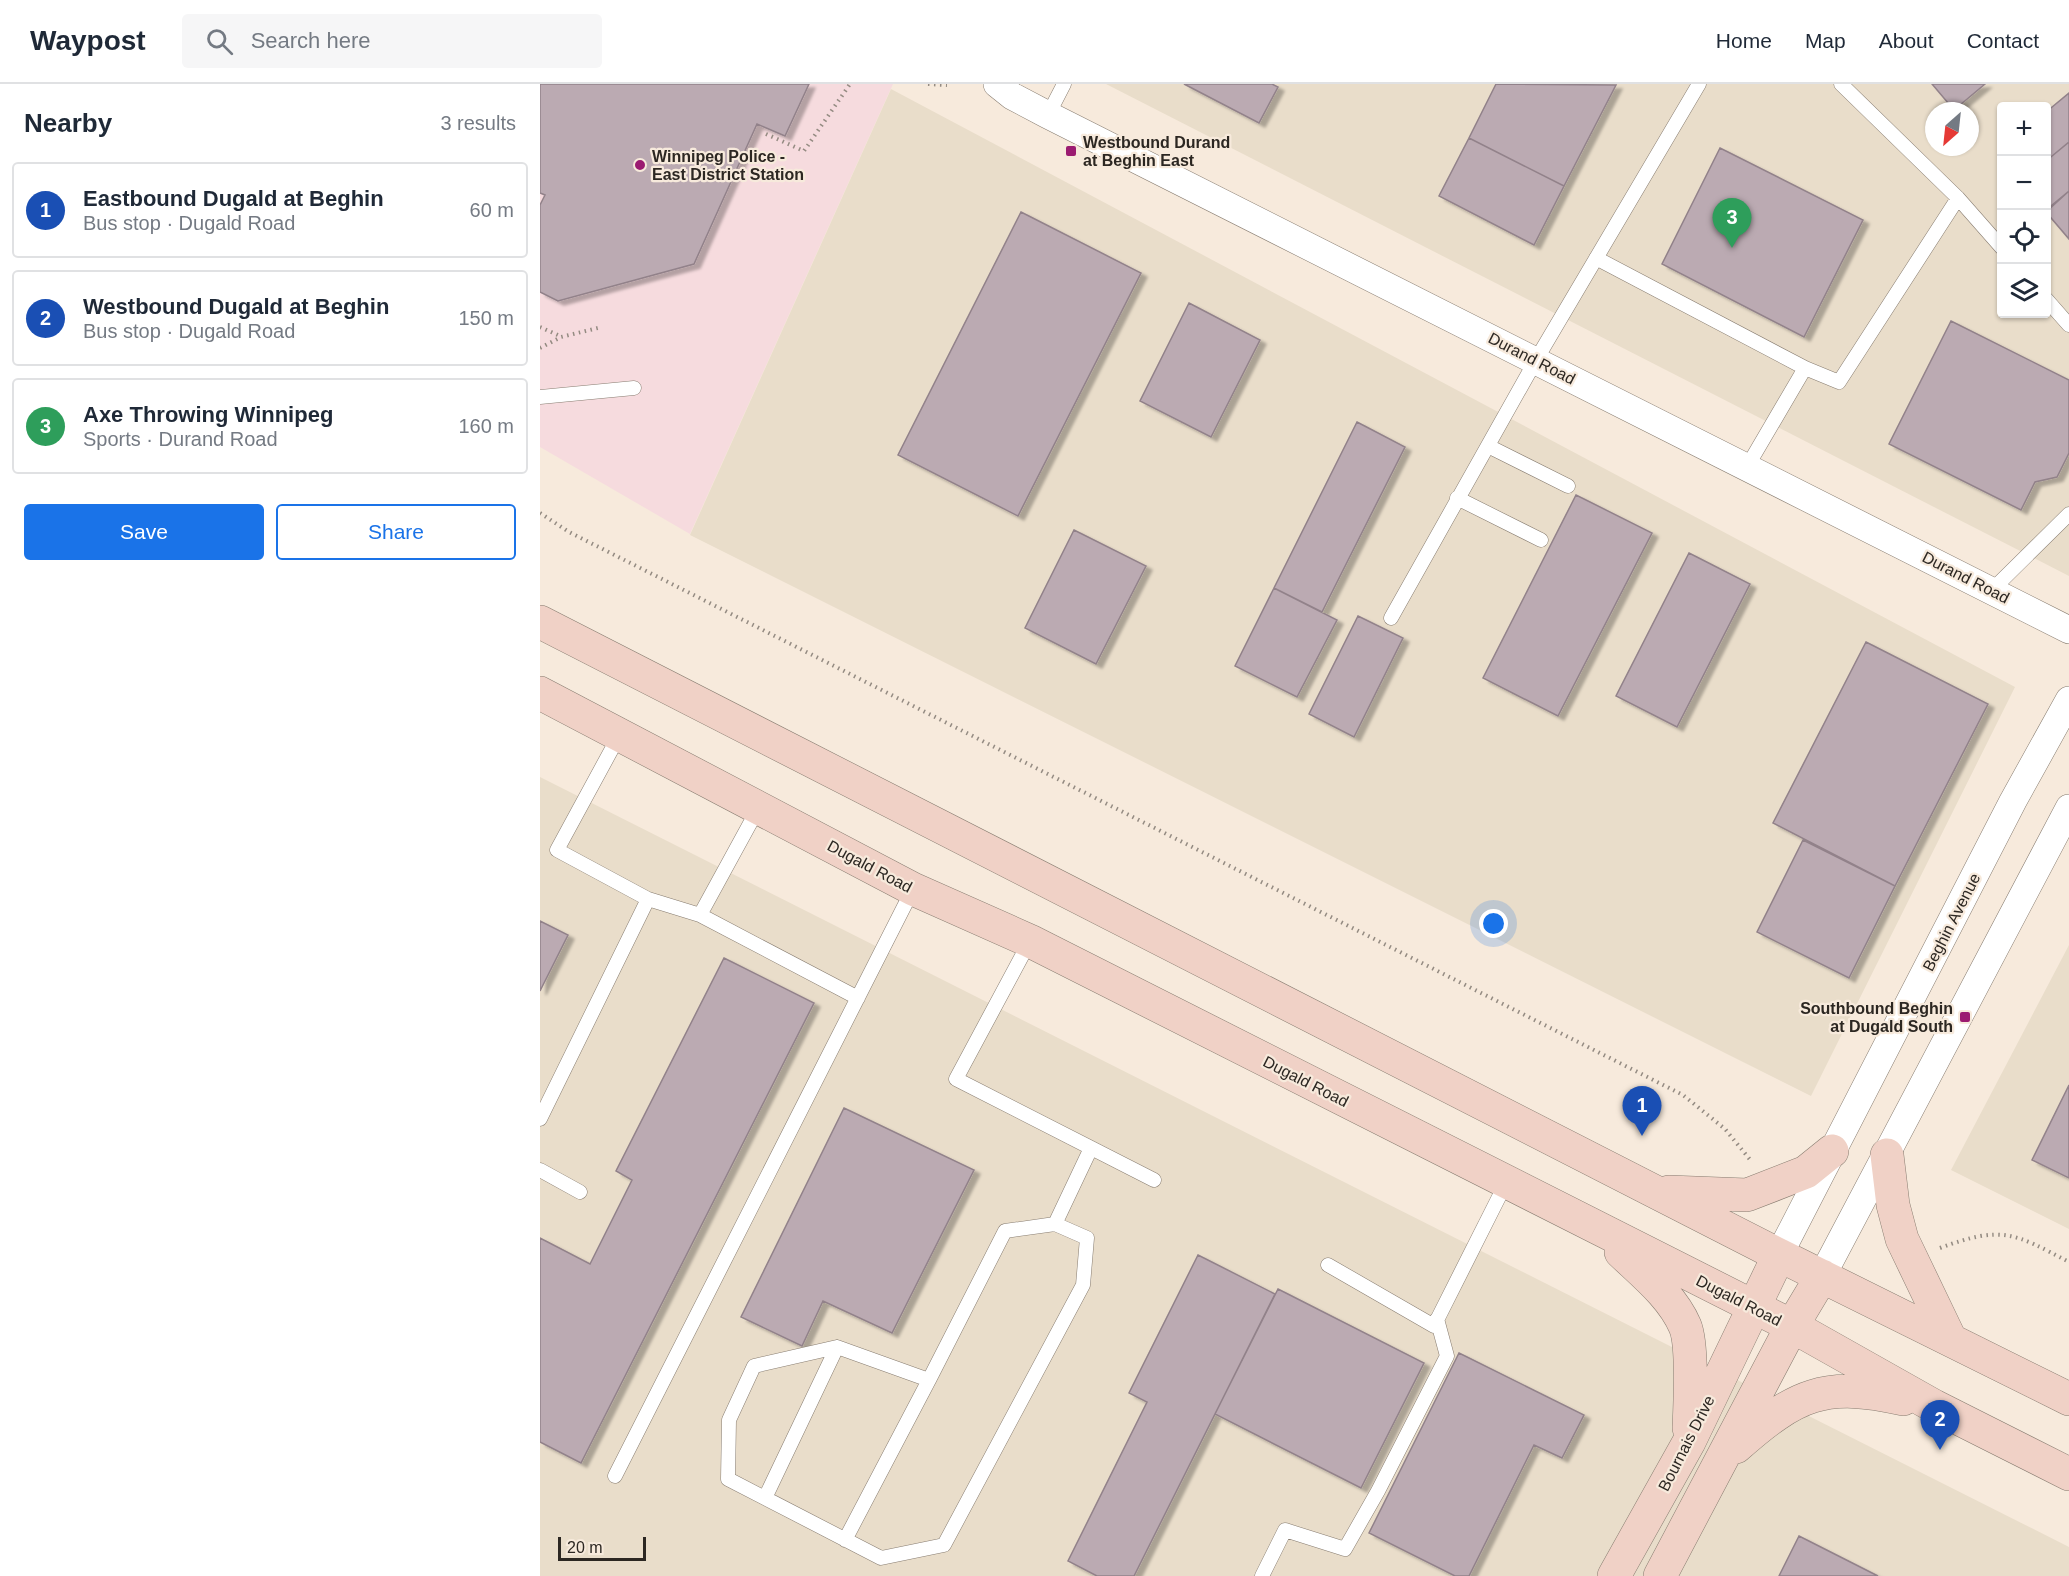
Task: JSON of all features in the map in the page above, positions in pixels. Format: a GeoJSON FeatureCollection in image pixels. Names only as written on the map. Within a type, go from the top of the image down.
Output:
{"type":"FeatureCollection","features":[{"type":"Feature","properties":{"kind":"main road"},"geometry":{"type":"LineString","coordinates":[[540,622],[1779,1255],[2069,1399]]}},
{"type":"Feature","properties":{"kind":"main road","name":"Dugald Road"},"geometry":{"type":"LineString","coordinates":[[540,693],[913,889],[1030,941],[1598,1230],[1792,1326],[1934,1406],[2069,1474]]}},
{"type":"Feature","properties":{"kind":"main road"},"geometry":{"type":"LineString","coordinates":[[1657,1191],[1747,1196],[1806,1172],[1832,1151]]}},
{"type":"Feature","properties":{"kind":"main road"},"geometry":{"type":"LineString","coordinates":[[1887,1155],[1893,1205],[1902,1239],[1950,1339]]}},
{"type":"Feature","properties":{"kind":"main road"},"geometry":{"type":"LineString","coordinates":[[1598,1230],[1664,1293],[1686,1327],[1691,1385],[1689,1442]]}},
{"type":"Feature","properties":{"kind":"main road","name":"Beghin Avenue"},"geometry":{"type":"LineString","coordinates":[[1753,1307],[1779,1255]]}},
{"type":"Feature","properties":{"kind":"main road"},"geometry":{"type":"LineString","coordinates":[[1660,1576],[1792,1326],[1822,1275]]}},
{"type":"Feature","properties":{"kind":"main road","name":"Bournais Drive"},"geometry":{"type":"LineString","coordinates":[[1614,1576],[1689,1442],[1753,1307]]}},
{"type":"Feature","properties":{"kind":"main road"},"geometry":{"type":"LineString","coordinates":[[1721,1460],[1768,1419],[1814,1394],[1864,1390],[1934,1406]]}},
{"type":"Feature","properties":{"kind":"street","name":"Durand Road"},"geometry":{"type":"LineString","coordinates":[[997,84],[1012,96],[1048,115],[2069,630]]}},
{"type":"Feature","properties":{"kind":"street","name":"Beghin Avenue"},"geometry":{"type":"LineString","coordinates":[[1779,1255],[2008,812],[2069,700]]}},
{"type":"Feature","properties":{"kind":"street"},"geometry":{"type":"LineString","coordinates":[[1822,1275],[2065,823]]}},
{"type":"Feature","properties":{"kind":"lane"},"geometry":{"type":"LineString","coordinates":[[1048,115],[1064,84]]}},
{"type":"Feature","properties":{"kind":"lane"},"geometry":{"type":"LineString","coordinates":[[1391,618],[1536,360],[1699,84]]}},
{"type":"Feature","properties":{"kind":"lane"},"geometry":{"type":"LineString","coordinates":[[1840,84],[1958,198],[1997,243]]}},
{"type":"Feature","properties":{"kind":"lane"},"geometry":{"type":"LineString","coordinates":[[1596,258],[1805,368],[1839,382],[1958,198]]}},
{"type":"Feature","properties":{"kind":"lane"},"geometry":{"type":"LineString","coordinates":[[2051,305],[2069,325]]}},
{"type":"Feature","properties":{"kind":"lane"},"geometry":{"type":"LineString","coordinates":[[1747,467],[1805,368]]}},
{"type":"Feature","properties":{"kind":"lane"},"geometry":{"type":"LineString","coordinates":[[540,397],[634,388]]}},
{"type":"Feature","properties":{"kind":"lane"},"geometry":{"type":"LineString","coordinates":[[1488,446],[1568,486]]}},
{"type":"Feature","properties":{"kind":"lane"},"geometry":{"type":"LineString","coordinates":[[1457,498],[1541,540]]}},
{"type":"Feature","properties":{"kind":"lane"},"geometry":{"type":"LineString","coordinates":[[1992,590],[2069,514]]}},
{"type":"Feature","properties":{"kind":"lane"},"geometry":{"type":"LineString","coordinates":[[620,734],[557,850],[648,899],[700,915],[858,998]]}},
{"type":"Feature","properties":{"kind":"lane"},"geometry":{"type":"LineString","coordinates":[[700,915],[760,807]]}},
{"type":"Feature","properties":{"kind":"lane"},"geometry":{"type":"LineString","coordinates":[[615,1476],[913,889]]}},
{"type":"Feature","properties":{"kind":"lane"},"geometry":{"type":"LineString","coordinates":[[540,1119],[648,899]]}},
{"type":"Feature","properties":{"kind":"lane"},"geometry":{"type":"LineString","coordinates":[[1030,941],[956,1079],[1154,1180]]}},
{"type":"Feature","properties":{"kind":"lane"},"geometry":{"type":"LineString","coordinates":[[1055,1224],[1091,1148]]}},
{"type":"Feature","properties":{"kind":"lane"},"geometry":{"type":"LineString","coordinates":[[540,1170],[580,1192]]}},
{"type":"Feature","properties":{"kind":"lane"},"geometry":{"type":"LineString","coordinates":[[1328,1265],[1434,1326],[1506,1183]]}},
{"type":"Feature","properties":{"kind":"lane"},"geometry":{"type":"LineString","coordinates":[[845,1540],[929,1380],[1005,1231],[1055,1224],[1087,1238],[1083,1285],[944,1545],[881,1558],[845,1540],[728,1479],[729,1420],[754,1366],[837,1347],[929,1380]]}},
{"type":"Feature","properties":{"kind":"lane"},"geometry":{"type":"LineString","coordinates":[[1262,1576],[1285,1530],[1345,1549],[1378,1491],[1447,1356],[1437,1319]]}},
{"type":"Feature","properties":{"kind":"lane"},"geometry":{"type":"LineString","coordinates":[[765,1498],[837,1347]]}},
{"type":"Feature","properties":{"kind":"path"},"geometry":{"type":"LineString","coordinates":[[766,134],[804,151],[850,84]]}},
{"type":"Feature","properties":{"kind":"path"},"geometry":{"type":"LineString","coordinates":[[928,84],[947,85]]}},
{"type":"Feature","properties":{"kind":"path"},"geometry":{"type":"LineString","coordinates":[[540,327],[561,337]]}},
{"type":"Feature","properties":{"kind":"path"},"geometry":{"type":"LineString","coordinates":[[540,348],[561,337],[598,328]]}},
{"type":"Feature","properties":{"kind":"path"},"geometry":{"type":"LineString","coordinates":[[540,513],[569,532],[1683,1095],[1725,1130],[1749,1156]]}},
{"type":"Feature","properties":{"kind":"path"},"geometry":{"type":"LineString","coordinates":[[1937,1250],[1998,1233],[2020,1237],[2069,1262]]}},
{"type":"Feature","properties":{"kind":"shaded area"},"geometry":{"type":"Polygon","coordinates":[[[540,84],[893,84],[690,534],[540,447],[540,84]]]}},
{"type":"Feature","properties":{"kind":"shaded area"},"geometry":{"type":"Polygon","coordinates":[[[1106,84],[2069,84],[2069,576],[1106,84]]]}},
{"type":"Feature","properties":{"kind":"shaded area"},"geometry":{"type":"Polygon","coordinates":[[[891,89],[2015,687],[1811,1096],[690,535],[891,89]]]}},
{"type":"Feature","properties":{"kind":"shaded area"},"geometry":{"type":"Polygon","coordinates":[[[540,777],[2069,1547],[2069,1576],[540,1576],[540,777]]]}},
{"type":"Feature","properties":{"kind":"shaded area"},"geometry":{"type":"Polygon","coordinates":[[[2069,945],[2069,1229],[1951,1170],[2069,945]]]}},
{"type":"Feature","properties":{"kind":"building","name":"Winnipeg Police - East District Station"},"geometry":{"type":"Polygon","coordinates":[[[540,84],[809,84],[785,136],[757,124],[694,264],[558,301],[540,292],[540,205],[545,195],[540,193],[540,84]]]}},
{"type":"Feature","properties":{"kind":"building"},"geometry":{"type":"Polygon","coordinates":[[[1184,84],[1272,84],[1278,87],[1259,123],[1184,84]]]}},
{"type":"Feature","properties":{"kind":"building"},"geometry":{"type":"Polygon","coordinates":[[[1496,84],[1616,85],[1564,186],[1469,138],[1496,84]]]}},
{"type":"Feature","properties":{"kind":"building"},"geometry":{"type":"Polygon","coordinates":[[[1932,84],[1985,84],[1964,102],[1947,102],[1932,84]]]}},
{"type":"Feature","properties":{"kind":"building"},"geometry":{"type":"Polygon","coordinates":[[[2069,93],[2069,142],[2051,157],[2051,156],[2051,108],[2069,93]]]}},
{"type":"Feature","properties":{"kind":"building"},"geometry":{"type":"Polygon","coordinates":[[[1469,138],[1564,186],[1534,245],[1439,196],[1469,138]]]}},
{"type":"Feature","properties":{"kind":"building"},"geometry":{"type":"Polygon","coordinates":[[[2069,142],[2069,191],[2051,206],[2051,157],[2069,142]]]}},
{"type":"Feature","properties":{"kind":"building"},"geometry":{"type":"Polygon","coordinates":[[[1720,148],[1863,220],[1804,337],[1662,264],[1720,148]]]}},
{"type":"Feature","properties":{"kind":"building"},"geometry":{"type":"Polygon","coordinates":[[[2069,191],[2069,239],[2051,218],[2051,207],[2069,191]]]}},
{"type":"Feature","properties":{"kind":"building"},"geometry":{"type":"Polygon","coordinates":[[[1021,212],[1141,273],[1018,516],[898,455],[1021,212]]]}},
{"type":"Feature","properties":{"kind":"building"},"geometry":{"type":"Polygon","coordinates":[[[1189,303],[1260,340],[1211,437],[1140,401],[1189,303]]]}},
{"type":"Feature","properties":{"kind":"building"},"geometry":{"type":"Polygon","coordinates":[[[1951,321],[2069,380],[2069,453],[2057,477],[2035,482],[2021,510],[1889,444],[1951,321]]]}},
{"type":"Feature","properties":{"kind":"building"},"geometry":{"type":"Polygon","coordinates":[[[1357,422],[1405,447],[1322,612],[1274,588],[1357,422]]]}},
{"type":"Feature","properties":{"kind":"building"},"geometry":{"type":"Polygon","coordinates":[[[1576,495],[1652,533],[1558,716],[1483,678],[1576,495]]]}},
{"type":"Feature","properties":{"kind":"building"},"geometry":{"type":"Polygon","coordinates":[[[1074,530],[1146,566],[1096,664],[1025,628],[1074,530]]]}},
{"type":"Feature","properties":{"kind":"building"},"geometry":{"type":"Polygon","coordinates":[[[1689,553],[1750,584],[1677,727],[1616,696],[1689,553]]]}},
{"type":"Feature","properties":{"kind":"building"},"geometry":{"type":"Polygon","coordinates":[[[1274,588],[1337,620],[1297,697],[1235,666],[1274,588]]]}},
{"type":"Feature","properties":{"kind":"building"},"geometry":{"type":"Polygon","coordinates":[[[1358,616],[1403,638],[1354,737],[1309,714],[1358,616]]]}},
{"type":"Feature","properties":{"kind":"building"},"geometry":{"type":"Polygon","coordinates":[[[1866,642],[1988,704],[1895,886],[1773,823],[1866,642]]]}},
{"type":"Feature","properties":{"kind":"building"},"geometry":{"type":"Polygon","coordinates":[[[1803,840],[1895,886],[1849,978],[1757,932],[1803,840]]]}},
{"type":"Feature","properties":{"kind":"building"},"geometry":{"type":"Polygon","coordinates":[[[540,921],[568,935],[540,991],[540,921]]]}},
{"type":"Feature","properties":{"kind":"building"},"geometry":{"type":"Polygon","coordinates":[[[724,958],[814,1003],[581,1463],[540,1442],[540,1238],[590,1264],[632,1180],[616,1171],[724,958]]]}},
{"type":"Feature","properties":{"kind":"building"},"geometry":{"type":"Polygon","coordinates":[[[2069,1085],[2069,1178],[2032,1160],[2069,1085]]]}},
{"type":"Feature","properties":{"kind":"building"},"geometry":{"type":"Polygon","coordinates":[[[844,1108],[974,1170],[892,1333],[823,1301],[802,1346],[741,1317],[844,1108]]]}},
{"type":"Feature","properties":{"kind":"building"},"geometry":{"type":"Polygon","coordinates":[[[1198,1255],[1275,1294],[1134,1576],[1097,1576],[1068,1561],[1147,1402],[1129,1393],[1198,1255]]]}},
{"type":"Feature","properties":{"kind":"building"},"geometry":{"type":"Polygon","coordinates":[[[1278,1289],[1424,1363],[1361,1488],[1215,1414],[1278,1289]]]}},
{"type":"Feature","properties":{"kind":"building"},"geometry":{"type":"Polygon","coordinates":[[[1459,1353],[1584,1415],[1562,1458],[1534,1445],[1469,1576],[1455,1576],[1369,1533],[1459,1353]]]}},
{"type":"Feature","properties":{"kind":"building"},"geometry":{"type":"Polygon","coordinates":[[[1799,1536],[1878,1576],[1779,1576],[1799,1536]]]}},
{"type":"Feature","properties":{"kind":"place","name":"Westbound Durand at Beghin East"},"geometry":{"type":"Point","coordinates":[1071,151]}},
{"type":"Feature","properties":{"kind":"place","name":"Winnipeg Police - East District Station"},"geometry":{"type":"Point","coordinates":[640,165]}},
{"type":"Feature","properties":{"kind":"place","name":"Axe Throwing Winnipeg"},"geometry":{"type":"Point","coordinates":[1732,248]}},
{"type":"Feature","properties":{"kind":"place","name":"Southbound Beghin at Dugald South"},"geometry":{"type":"Point","coordinates":[1965,1017]}},
{"type":"Feature","properties":{"kind":"place","name":"Eastbound Dugald at Beghin"},"geometry":{"type":"Point","coordinates":[1642,1136]}},
{"type":"Feature","properties":{"kind":"place","name":"Westbound Dugald at Beghin"},"geometry":{"type":"Point","coordinates":[1940,1450]}}]}
